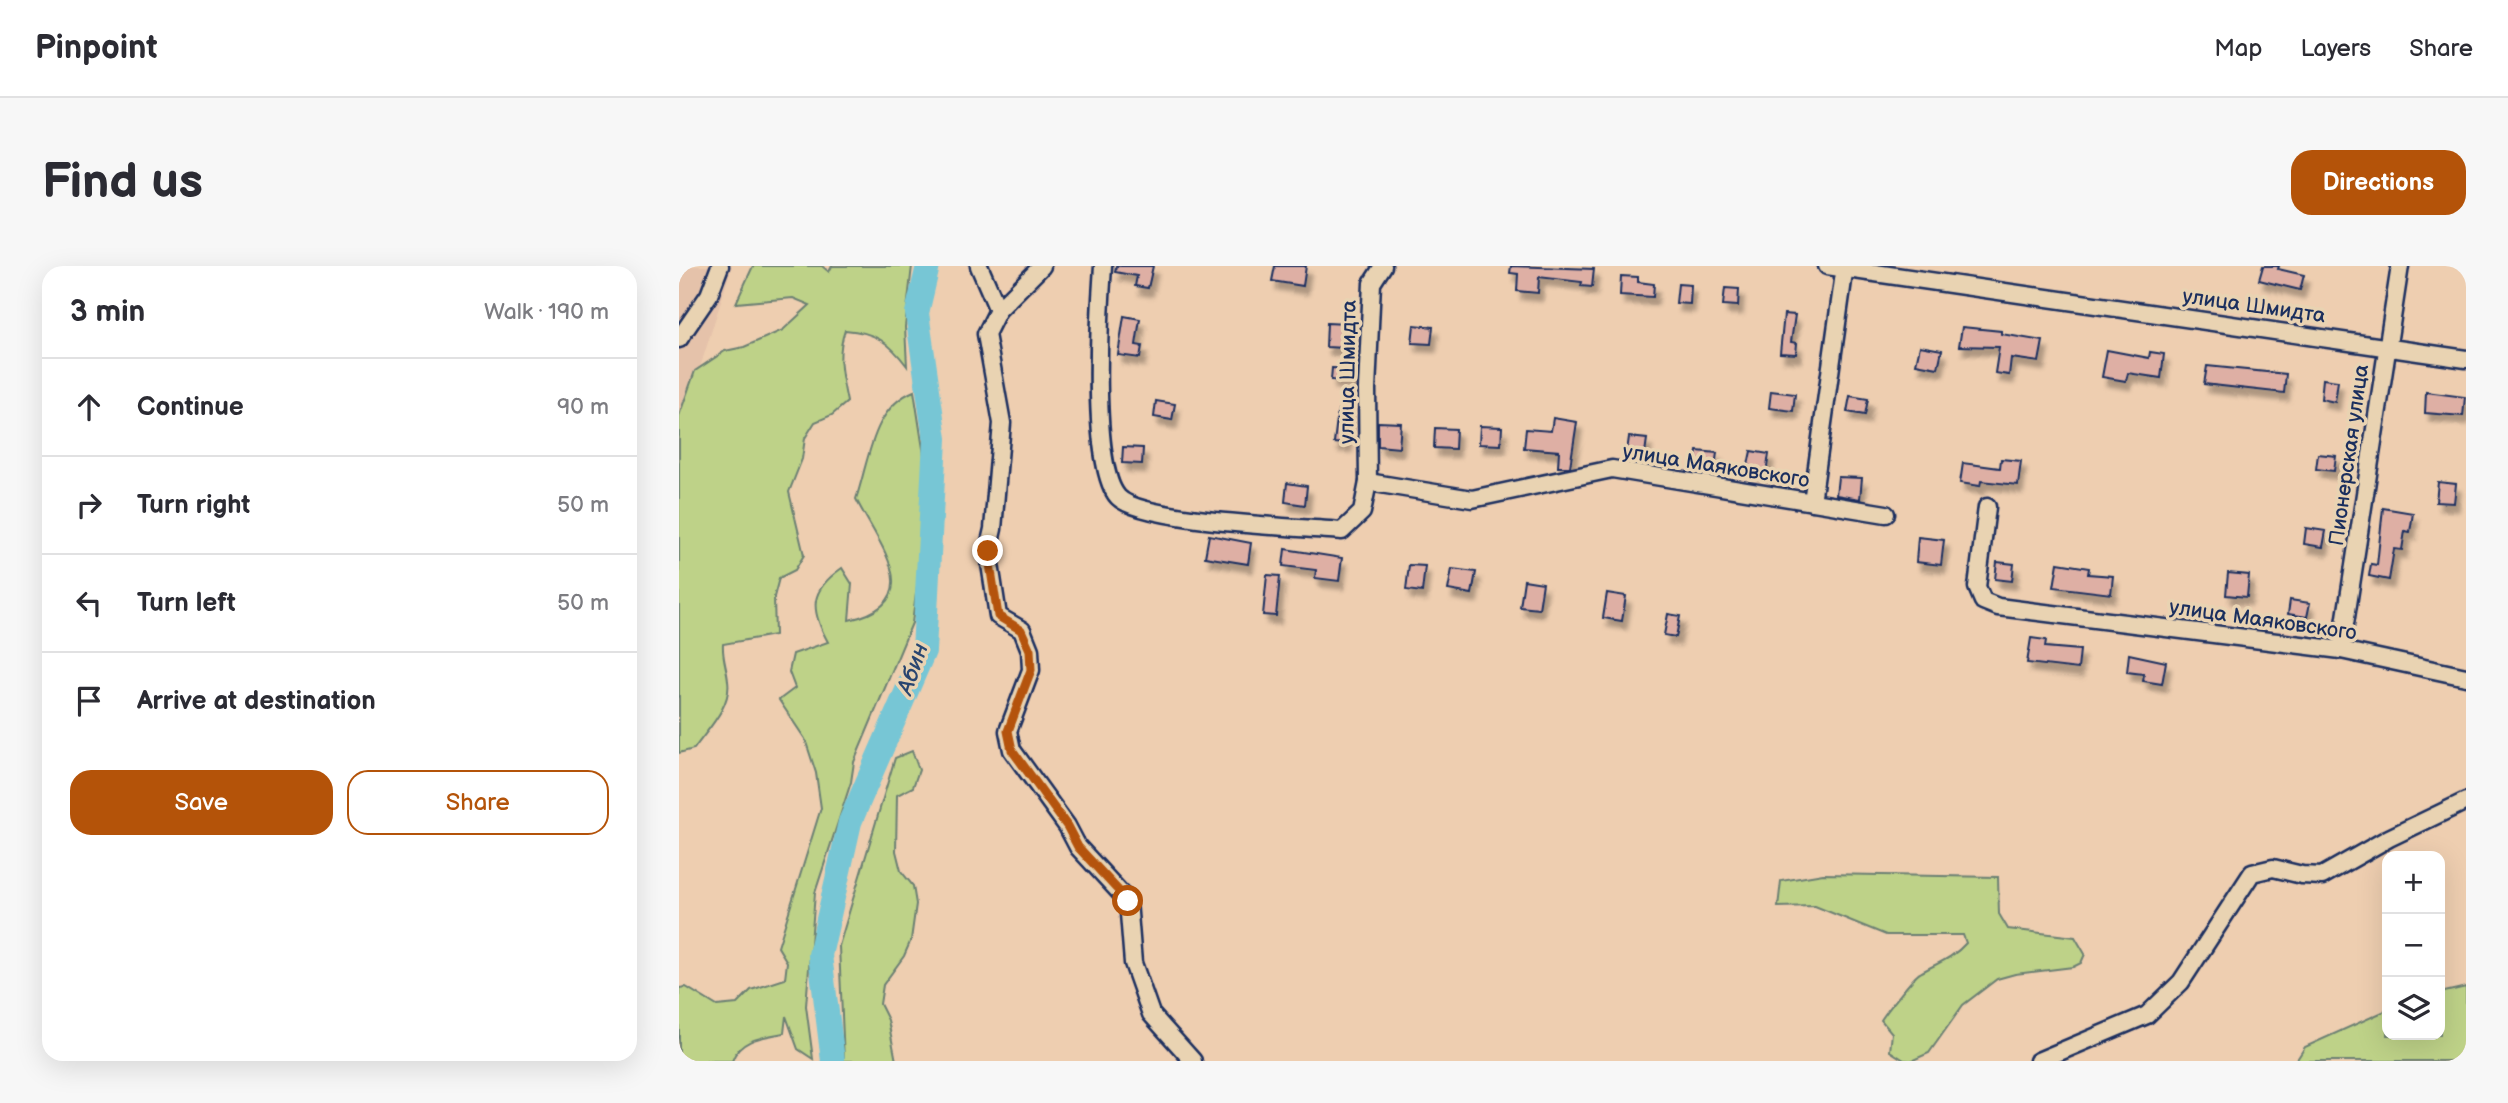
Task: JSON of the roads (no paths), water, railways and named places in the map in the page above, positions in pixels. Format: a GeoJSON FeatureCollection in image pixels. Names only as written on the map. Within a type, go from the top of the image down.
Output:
{"type":"FeatureCollection","features":[{"type":"Feature","properties":{"kind":"street"},"geometry":{"type":"LineString","coordinates":[[679,338],[709,295],[720,266]]}},
{"type":"Feature","properties":{"kind":"street"},"geometry":{"type":"LineString","coordinates":[[979,266],[998,310]]}},
{"type":"Feature","properties":{"kind":"street"},"geometry":{"type":"LineString","coordinates":[[1042,266],[998,310],[986,334],[1002,423],[993,529],[988,551],[998,616],[1021,630],[1030,650],[1031,670],[1008,731],[1012,750],[1067,826],[1078,847],[1128,901],[1133,963],[1151,1014],[1193,1061]]}},
{"type":"Feature","properties":{"kind":"street"},"geometry":{"type":"LineString","coordinates":[[1103,266],[1097,347],[1104,462],[1118,497],[1138,508],[1178,516],[1342,531],[1362,512],[1368,482]]}},
{"type":"Feature","properties":{"kind":"street","name":"улица Шмидта"},"geometry":{"type":"LineString","coordinates":[[1368,482],[1367,388],[1372,283],[1383,266]]}},
{"type":"Feature","properties":{"kind":"street","name":"улица Шмидта"},"geometry":{"type":"LineString","coordinates":[[1828,266],[2466,359]]}},
{"type":"Feature","properties":{"kind":"street","name":"Пионерская улица"},"geometry":{"type":"LineString","coordinates":[[2341,650],[2400,266]]}},
{"type":"Feature","properties":{"kind":"street"},"geometry":{"type":"LineString","coordinates":[[1812,502],[1844,267]]}},
{"type":"Feature","properties":{"kind":"street","name":"улица Маяковского"},"geometry":{"type":"LineString","coordinates":[[1368,482],[1472,499],[1612,469],[1886,514]]}},
{"type":"Feature","properties":{"kind":"street","name":"улица Маяковского"},"geometry":{"type":"LineString","coordinates":[[1987,507],[1977,587],[1983,601],[1998,607],[2341,650],[2466,677]]}},
{"type":"Feature","properties":{"kind":"street"},"geometry":{"type":"LineString","coordinates":[[2038,1061],[2147,1015],[2181,982],[2252,873],[2273,868],[2302,876],[2322,876],[2389,838],[2466,801]]}},
{"type":"Feature","properties":{"kind":"waterway","name":"Абин"},"geometry":{"type":"LineString","coordinates":[[833,1061],[820,955],[850,822],[924,651],[935,439],[917,313],[928,266]]}}]}
